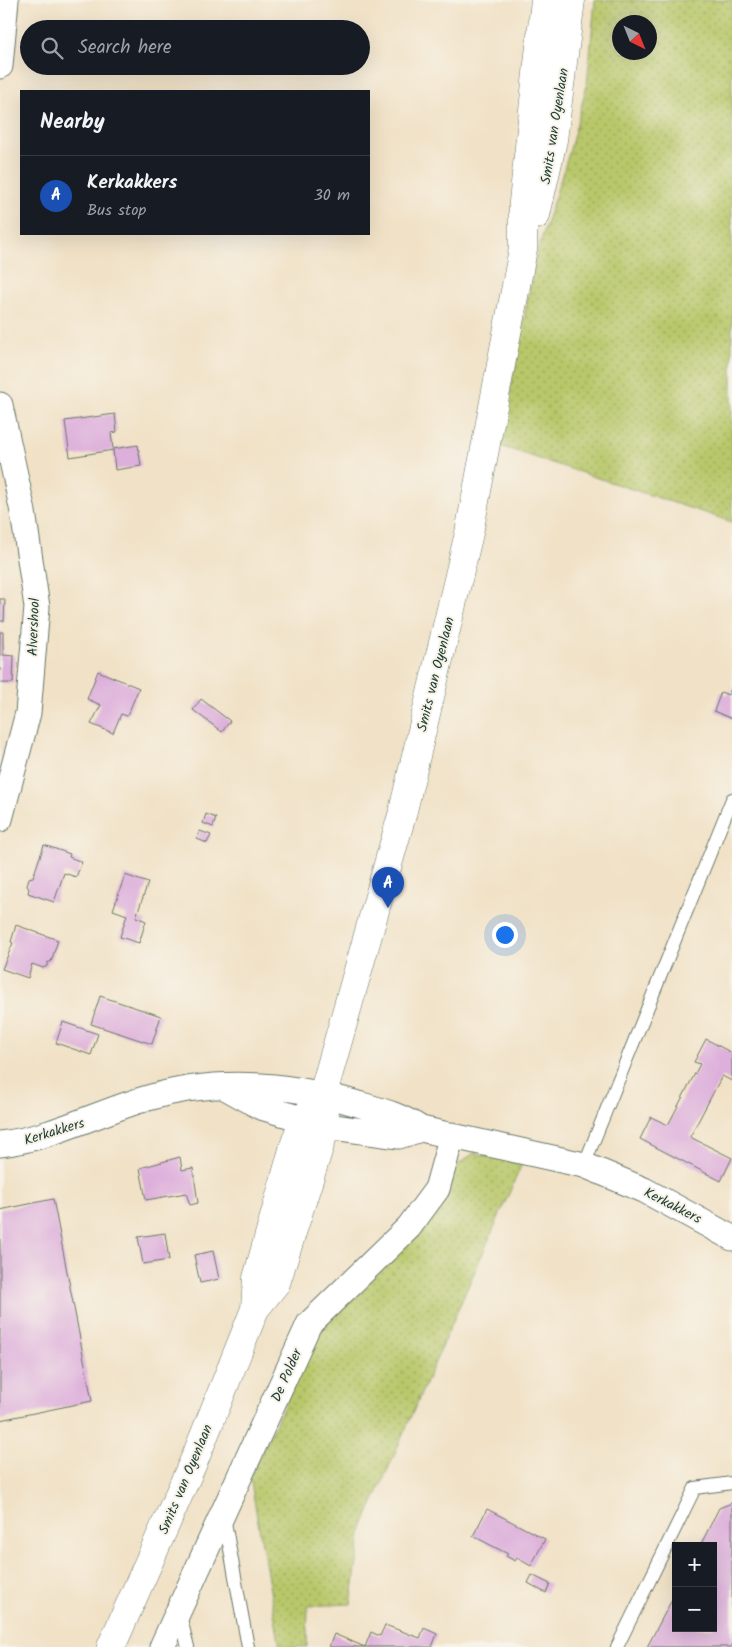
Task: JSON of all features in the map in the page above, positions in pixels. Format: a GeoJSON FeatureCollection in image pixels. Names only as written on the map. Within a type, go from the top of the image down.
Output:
{"type":"FeatureCollection","features":[{"type":"Feature","properties":{"kind":"main road","name":"Smits van Oyenlaan"},"geometry":{"type":"LineString","coordinates":[[111,1647],[196,1456],[255,1309],[276,1283],[314,1123],[402,815],[469,533],[523,249],[523,202],[545,0]]}},
{"type":"Feature","properties":{"kind":"main road","name":"Smits van Oyenlaan"},"geometry":{"type":"LineString","coordinates":[[523,249],[540,206],[553,140],[571,0]]}},
{"type":"Feature","properties":{"kind":"street"},"geometry":{"type":"LineString","coordinates":[[0,66],[6,0]]}},
{"type":"Feature","properties":{"kind":"street","name":"Alvershool"},"geometry":{"type":"LineString","coordinates":[[0,405],[23,512],[37,608],[28,713],[0,819]]}},
{"type":"Feature","properties":{"kind":"street","name":"Kerkakkers"},"geometry":{"type":"LineString","coordinates":[[0,1144],[22,1142],[88,1121],[148,1098],[203,1086],[267,1086],[323,1094],[402,1116],[421,1129],[584,1165],[644,1190],[732,1238]]}},
{"type":"Feature","properties":{"kind":"street","name":"Kerkakkers"},"geometry":{"type":"LineString","coordinates":[[223,1086],[261,1107],[314,1123],[399,1136],[421,1129]]}},
{"type":"Feature","properties":{"kind":"street","name":"De Polder"},"geometry":{"type":"LineString","coordinates":[[162,1647],[309,1324],[414,1219],[437,1189],[452,1135]]}},
{"type":"Feature","properties":{"kind":"lane"},"geometry":{"type":"LineString","coordinates":[[584,1165],[732,799]]}},
{"type":"Feature","properties":{"kind":"lane"},"geometry":{"type":"LineString","coordinates":[[617,1647],[696,1488],[732,1483]]}},
{"type":"Feature","properties":{"kind":"lane"},"geometry":{"type":"LineString","coordinates":[[224,1514],[248,1647]]}},
{"type":"Feature","properties":{"kind":"lane"},"geometry":{"type":"LineString","coordinates":[[178,1610],[188,1647]]}},
{"type":"Feature","properties":{"kind":"green space"},"geometry":{"type":"Polygon","coordinates":[[[595,0],[732,0],[732,522],[500,446],[535,259],[569,153],[587,85],[595,0]]]}},
{"type":"Feature","properties":{"kind":"green space"},"geometry":{"type":"Polygon","coordinates":[[[474,1153],[522,1164],[362,1528],[351,1604],[308,1606],[307,1647],[280,1647],[250,1477],[320,1330],[443,1204],[452,1169],[474,1153]]]}},
{"type":"Feature","properties":{"kind":"building"},"geometry":{"type":"Polygon","coordinates":[[[115,414],[117,432],[111,433],[113,449],[138,445],[141,466],[115,470],[113,450],[70,457],[65,421],[115,414]]]}},
{"type":"Feature","properties":{"kind":"building"},"geometry":{"type":"Polygon","coordinates":[[[0,599],[5,599],[4,621],[0,621],[0,599]]]}},
{"type":"Feature","properties":{"kind":"building"},"geometry":{"type":"Polygon","coordinates":[[[0,632],[3,632],[3,655],[14,656],[13,683],[0,683],[0,632]]]}},
{"type":"Feature","properties":{"kind":"building"},"geometry":{"type":"Polygon","coordinates":[[[98,671],[139,688],[127,716],[121,714],[113,733],[91,724],[101,705],[87,699],[98,671]]]}},
{"type":"Feature","properties":{"kind":"building"},"geometry":{"type":"Polygon","coordinates":[[[732,686],[732,719],[714,711],[721,692],[728,695],[732,686]]]}},
{"type":"Feature","properties":{"kind":"building"},"geometry":{"type":"Polygon","coordinates":[[[201,699],[230,721],[222,732],[193,710],[201,699]]]}},
{"type":"Feature","properties":{"kind":"building"},"geometry":{"type":"Polygon","coordinates":[[[206,814],[216,818],[213,827],[203,823],[206,814]]]}},
{"type":"Feature","properties":{"kind":"building"},"geometry":{"type":"Polygon","coordinates":[[[200,831],[211,835],[207,843],[197,839],[200,831]]]}},
{"type":"Feature","properties":{"kind":"building"},"geometry":{"type":"Polygon","coordinates":[[[44,845],[70,854],[69,857],[82,862],[76,877],[64,873],[54,902],[28,893],[29,878],[33,877],[44,845]]]}},
{"type":"Feature","properties":{"kind":"building"},"geometry":{"type":"Polygon","coordinates":[[[125,875],[148,883],[136,917],[146,921],[139,943],[120,937],[127,915],[113,910],[125,875]]]}},
{"type":"Feature","properties":{"kind":"building"},"geometry":{"type":"Polygon","coordinates":[[[16,925],[58,940],[51,962],[48,962],[47,966],[43,968],[32,964],[28,978],[2,969],[13,943],[11,942],[16,925]]]}},
{"type":"Feature","properties":{"kind":"building"},"geometry":{"type":"Polygon","coordinates":[[[100,996],[161,1016],[152,1044],[91,1024],[100,996]]]}},
{"type":"Feature","properties":{"kind":"building"},"geometry":{"type":"Polygon","coordinates":[[[63,1022],[98,1034],[91,1055],[56,1043],[63,1022]]]}},
{"type":"Feature","properties":{"kind":"building"},"geometry":{"type":"Polygon","coordinates":[[[706,1039],[732,1053],[732,1081],[722,1076],[690,1137],[732,1158],[721,1181],[640,1139],[651,1117],[668,1125],[700,1064],[694,1062],[706,1039]]]}},
{"type":"Feature","properties":{"kind":"building"},"geometry":{"type":"Polygon","coordinates":[[[180,1157],[182,1170],[193,1168],[198,1203],[190,1205],[186,1193],[146,1200],[140,1168],[180,1157]]]}},
{"type":"Feature","properties":{"kind":"building"},"geometry":{"type":"Polygon","coordinates":[[[53,1199],[92,1401],[0,1420],[0,1210],[53,1199]]]}},
{"type":"Feature","properties":{"kind":"building"},"geometry":{"type":"Polygon","coordinates":[[[165,1233],[169,1260],[143,1264],[138,1237],[165,1233]]]}},
{"type":"Feature","properties":{"kind":"building"},"geometry":{"type":"Polygon","coordinates":[[[213,1251],[219,1279],[200,1283],[194,1255],[213,1251]]]}},
{"type":"Feature","properties":{"kind":"building"},"geometry":{"type":"Polygon","coordinates":[[[732,1503],[732,1647],[647,1647],[672,1600],[672,1632],[717,1632],[717,1542],[702,1542],[719,1508],[732,1503]]]}},
{"type":"Feature","properties":{"kind":"building"},"geometry":{"type":"Polygon","coordinates":[[[487,1509],[545,1539],[531,1566],[517,1558],[515,1561],[506,1556],[508,1554],[473,1536],[487,1509]]]}},
{"type":"Feature","properties":{"kind":"building"},"geometry":{"type":"Polygon","coordinates":[[[532,1575],[550,1584],[546,1593],[528,1583],[532,1575]]]}},
{"type":"Feature","properties":{"kind":"building"},"geometry":{"type":"Polygon","coordinates":[[[385,1625],[420,1638],[424,1628],[437,1634],[432,1647],[365,1647],[371,1632],[380,1636],[385,1625]]]}},
{"type":"Feature","properties":{"kind":"building"},"geometry":{"type":"Polygon","coordinates":[[[334,1634],[365,1647],[329,1647],[334,1634]]]}},
{"type":"Feature","properties":{"kind":"place","name":"Kerkakkers"},"geometry":{"type":"Point","coordinates":[388,908]}}]}
